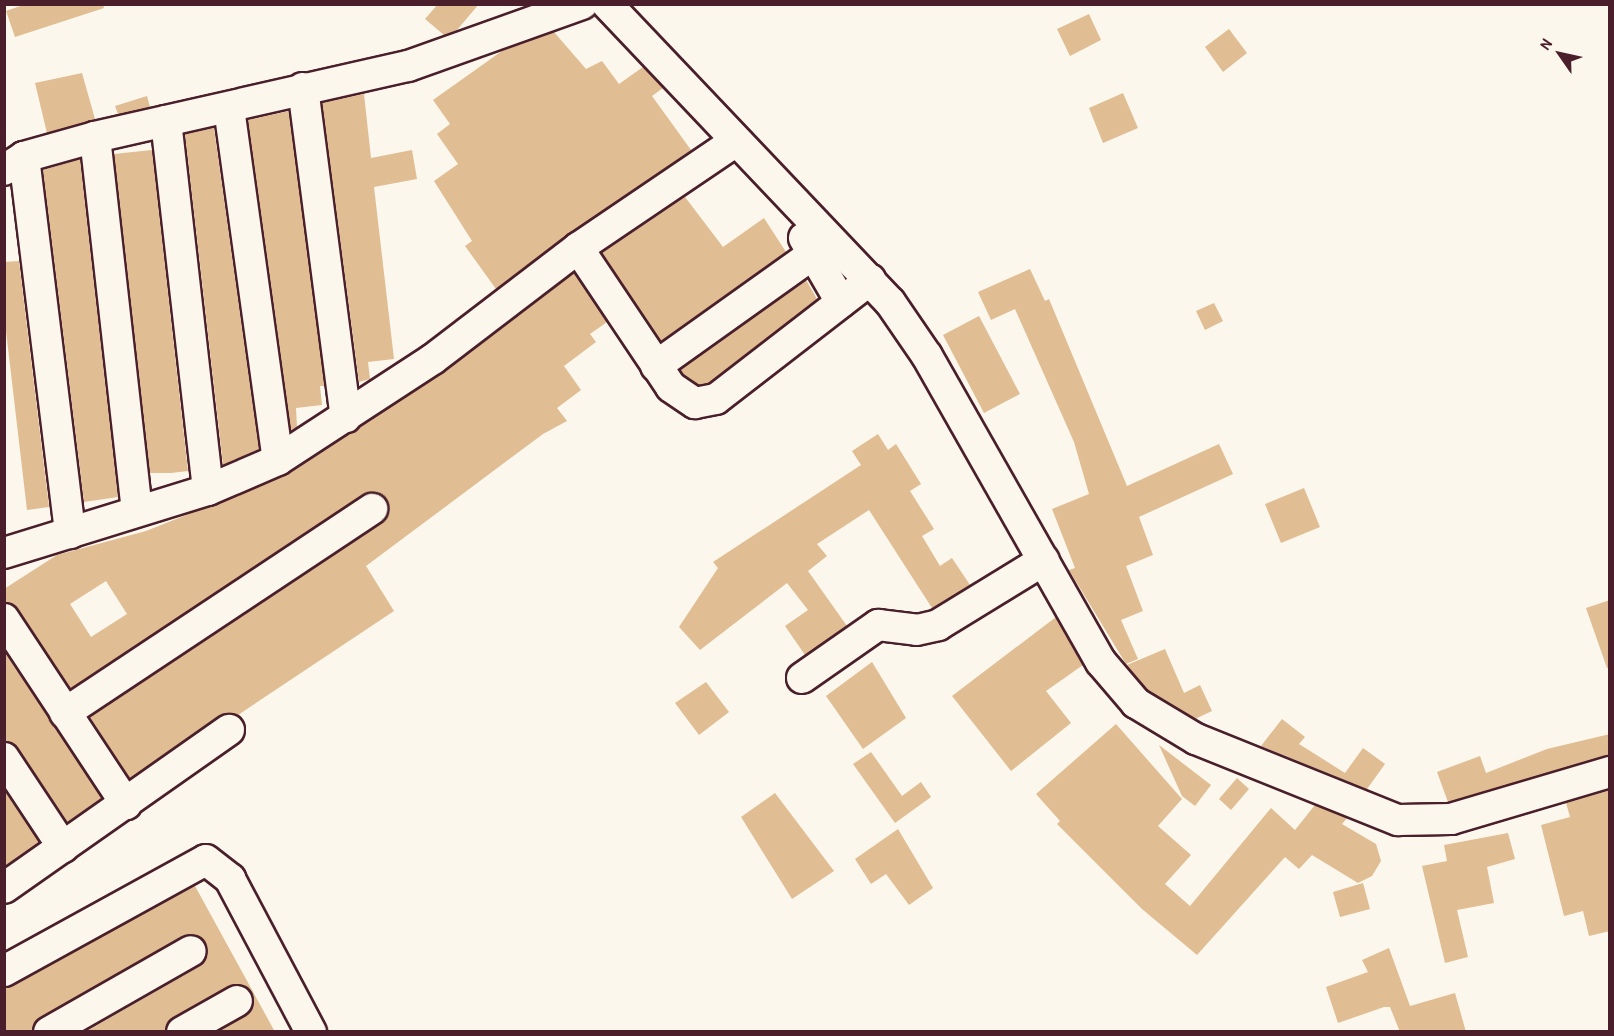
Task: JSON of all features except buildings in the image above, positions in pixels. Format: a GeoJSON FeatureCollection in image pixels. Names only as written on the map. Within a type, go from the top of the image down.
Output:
{"type":"FeatureCollection","features":[{"type":"Feature","properties":{"kind":"street"},"geometry":{"type":"LineString","coordinates":[[70,533],[14,164],[95,137],[408,66],[582,4]]}},
{"type":"Feature","properties":{"kind":"street"},"geometry":{"type":"LineString","coordinates":[[607,4],[870,280],[927,356],[1101,662],[1136,703],[1196,739],[1354,807],[1398,820],[1450,819],[1610,772]]}},
{"type":"Feature","properties":{"kind":"street"},"geometry":{"type":"LineString","coordinates":[[303,88],[346,417]]}},
{"type":"Feature","properties":{"kind":"street"},"geometry":{"type":"LineString","coordinates":[[229,108],[278,460]]}},
{"type":"Feature","properties":{"kind":"street"},"geometry":{"type":"LineString","coordinates":[[166,121],[208,490]]}},
{"type":"Feature","properties":{"kind":"street"},"geometry":{"type":"LineString","coordinates":[[95,137],[137,510]]}},
{"type":"Feature","properties":{"kind":"street"},"geometry":{"type":"LineString","coordinates":[[4,553],[137,510],[208,490],[278,460],[433,359],[579,248],[736,141]]}},
{"type":"Feature","properties":{"kind":"street"},"geometry":{"type":"LineString","coordinates":[[806,213],[810,256],[841,302]]}},
{"type":"Feature","properties":{"kind":"street"},"geometry":{"type":"LineString","coordinates":[[579,248],[656,366],[683,397],[705,403],[870,280]]}},
{"type":"Feature","properties":{"kind":"street"},"geometry":{"type":"LineString","coordinates":[[656,366],[810,256]]}},
{"type":"Feature","properties":{"kind":"street"},"geometry":{"type":"LineString","coordinates":[[65,713],[372,509]]}},
{"type":"Feature","properties":{"kind":"street"},"geometry":{"type":"LineString","coordinates":[[802,678],[878,625],[917,630],[938,625],[1044,560]]}},
{"type":"Feature","properties":{"kind":"street"},"geometry":{"type":"LineString","coordinates":[[4,619],[126,804]]}},
{"type":"Feature","properties":{"kind":"street"},"geometry":{"type":"LineString","coordinates":[[4,888],[230,730]]}},
{"type":"Feature","properties":{"kind":"street"},"geometry":{"type":"LineString","coordinates":[[4,758],[63,847]]}},
{"type":"Feature","properties":{"kind":"street"},"geometry":{"type":"LineString","coordinates":[[4,971],[206,860],[230,879],[311,1032]]}},
{"type":"Feature","properties":{"kind":"street"},"geometry":{"type":"LineString","coordinates":[[49,1032],[191,951]]}},
{"type":"Feature","properties":{"kind":"street"},"geometry":{"type":"LineString","coordinates":[[182,1032],[237,1001]]}}]}
